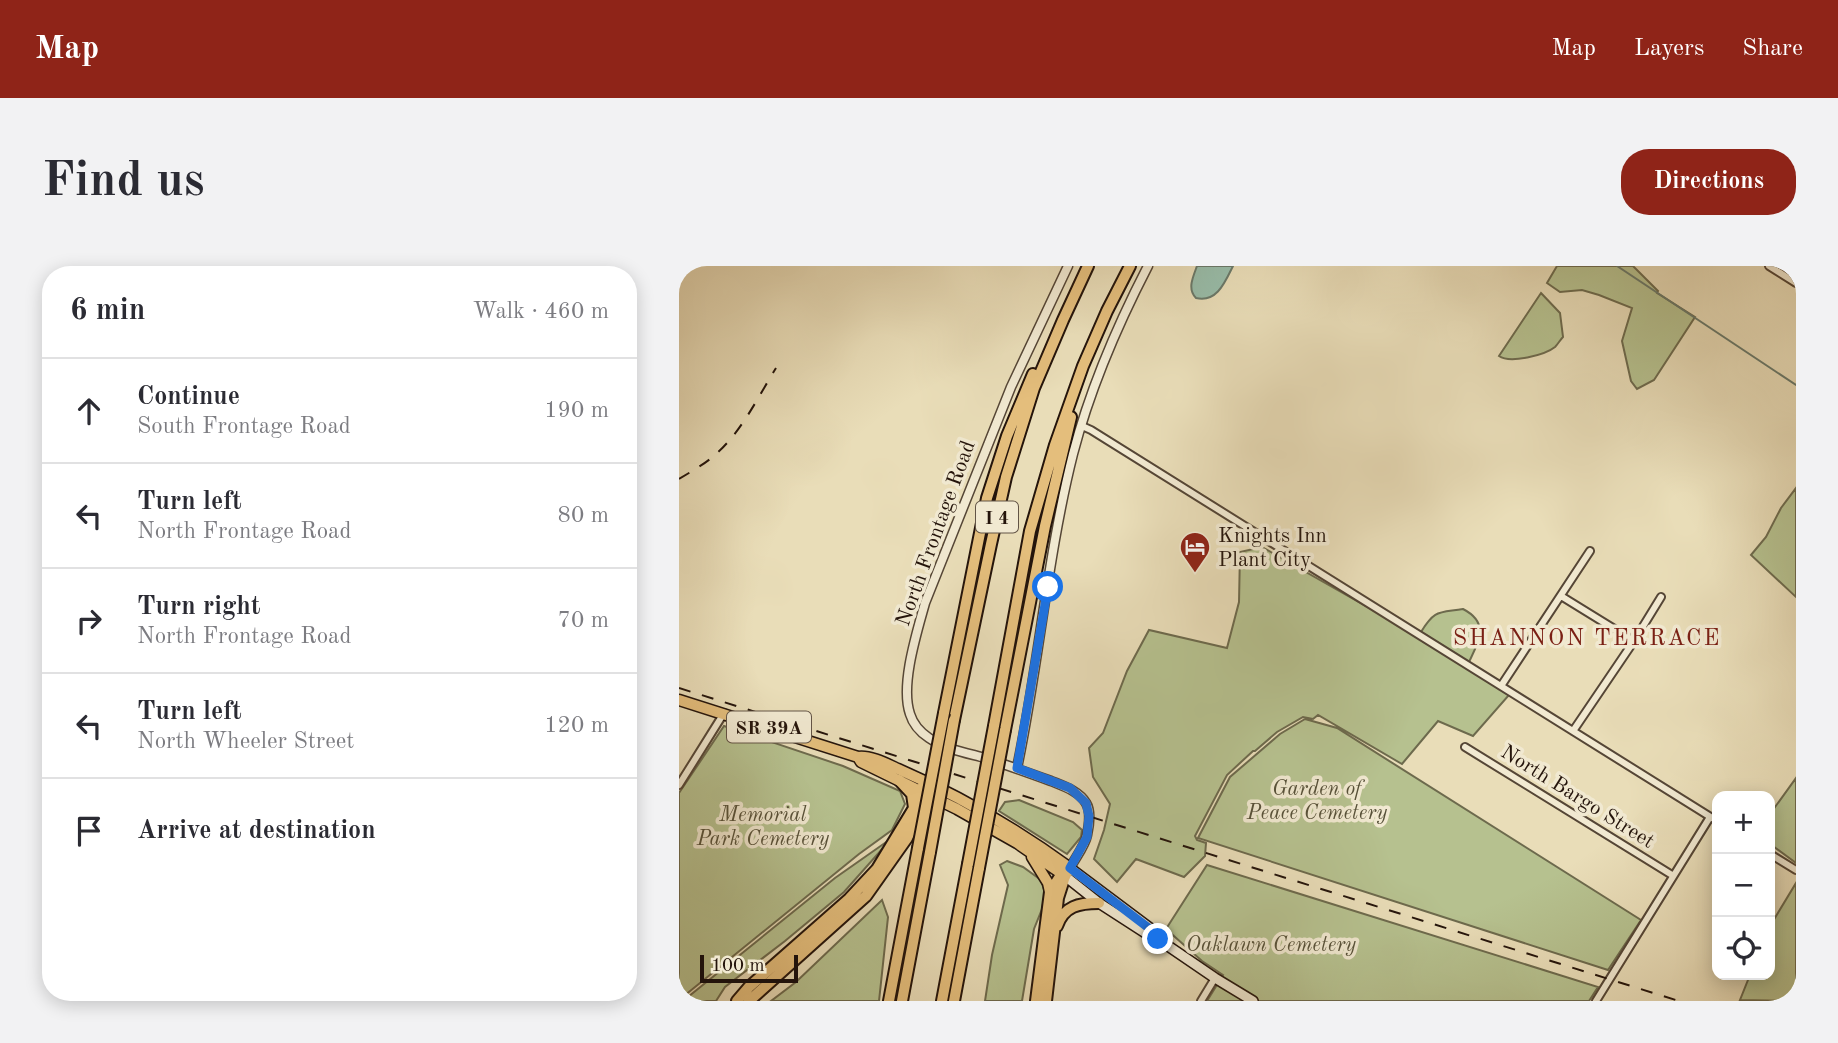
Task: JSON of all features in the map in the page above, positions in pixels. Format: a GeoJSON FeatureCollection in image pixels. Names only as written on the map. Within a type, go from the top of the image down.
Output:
{"type":"FeatureCollection","features":[{"type":"Feature","properties":{"kind":"highway","name":"I 4"},"geometry":{"type":"LineString","coordinates":[[902,1001],[954,720],[1006,477],[1034,388],[1088,266]]}},
{"type":"Feature","properties":{"kind":"highway","name":"I 4"},"geometry":{"type":"LineString","coordinates":[[942,1001],[968,864],[1000,728],[1030,531],[1055,446],[1083,366],[1130,266]]}},
{"type":"Feature","properties":{"kind":"highway"},"geometry":{"type":"LineString","coordinates":[[889,1001],[987,498],[1007,436],[1035,369],[1063,320]]}},
{"type":"Feature","properties":{"kind":"highway"},"geometry":{"type":"LineString","coordinates":[[954,1001],[979,868],[1000,728]]}},
{"type":"Feature","properties":{"kind":"highway"},"geometry":{"type":"LineString","coordinates":[[899,780],[912,794],[914,808]]}},
{"type":"Feature","properties":{"kind":"highway"},"geometry":{"type":"LineString","coordinates":[[737,1001],[749,986],[849,899],[877,869],[926,788]]}},
{"type":"Feature","properties":{"kind":"highway"},"geometry":{"type":"LineString","coordinates":[[749,1001],[866,896],[907,838],[926,788]]}},
{"type":"Feature","properties":{"kind":"highway"},"geometry":{"type":"LineString","coordinates":[[1036,1001],[1050,892],[1059,878],[1067,872]]}},
{"type":"Feature","properties":{"kind":"highway"},"geometry":{"type":"LineString","coordinates":[[1045,1001],[1058,898],[1067,872]]}},
{"type":"Feature","properties":{"kind":"highway"},"geometry":{"type":"LineString","coordinates":[[1052,938],[1060,919],[1069,908],[1084,903],[1098,903]]}},
{"type":"Feature","properties":{"kind":"main road","name":"SR 39A"},"geometry":{"type":"LineString","coordinates":[[679,699],[857,757],[863,756],[926,788],[957,810],[1067,872],[1150,929],[1152,935]]}},
{"type":"Feature","properties":{"kind":"main road","name":"SR 39A"},"geometry":{"type":"LineString","coordinates":[[857,757],[861,762],[899,780],[968,803],[1024,835],[1098,903],[1152,935],[1215,978]]}},
{"type":"Feature","properties":{"kind":"main road"},"geometry":{"type":"LineString","coordinates":[[1022,846],[1040,868],[1050,892]]}},
{"type":"Feature","properties":{"kind":"main road"},"geometry":{"type":"LineString","coordinates":[[1215,978],[1252,1001]]}},
{"type":"Feature","properties":{"kind":"street","name":"North Frontage Road"},"geometry":{"type":"LineString","coordinates":[[1067,872],[1087,837],[1089,816],[1086,803],[1070,788],[932,740],[920,731],[913,721],[907,699],[915,641],[925,603],[1011,387],[1068,266]]}},
{"type":"Feature","properties":{"kind":"street"},"geometry":{"type":"LineString","coordinates":[[1017,768],[1073,454],[1097,379],[1118,326],[1147,266]]}},
{"type":"Feature","properties":{"kind":"street"},"geometry":{"type":"LineString","coordinates":[[1769,266],[1796,283]]}},
{"type":"Feature","properties":{"kind":"street"},"geometry":{"type":"LineString","coordinates":[[1082,426],[1091,429],[1710,817],[1596,1001]]}},
{"type":"Feature","properties":{"kind":"street"},"geometry":{"type":"LineString","coordinates":[[1501,686],[1590,551]]}},
{"type":"Feature","properties":{"kind":"street"},"geometry":{"type":"LineString","coordinates":[[1561,596],[1634,641]]}},
{"type":"Feature","properties":{"kind":"street"},"geometry":{"type":"LineString","coordinates":[[1573,731],[1661,597]]}},
{"type":"Feature","properties":{"kind":"street"},"geometry":{"type":"LineString","coordinates":[[679,785],[724,713]]}},
{"type":"Feature","properties":{"kind":"street","name":"North Bargo Street"},"geometry":{"type":"LineString","coordinates":[[1465,747],[1672,875]]}},
{"type":"Feature","properties":{"kind":"street"},"geometry":{"type":"LineString","coordinates":[[1775,857],[1796,870]]}},
{"type":"Feature","properties":{"kind":"street"},"geometry":{"type":"LineString","coordinates":[[1201,1001],[1215,978]]}},
{"type":"Feature","properties":{"kind":"green space"},"geometry":{"type":"Polygon","coordinates":[[[1557,266],[1633,266],[1657,293],[1695,317],[1654,380],[1637,389],[1631,381],[1622,341],[1632,308],[1582,290],[1560,292],[1547,283],[1557,266]]]}},
{"type":"Feature","properties":{"kind":"green space"},"geometry":{"type":"Polygon","coordinates":[[[1541,293],[1560,313],[1563,337],[1555,347],[1536,355],[1519,359],[1499,356],[1541,293]]]}},
{"type":"Feature","properties":{"kind":"green space"},"geometry":{"type":"Polygon","coordinates":[[[1796,488],[1796,597],[1751,555],[1766,537],[1781,508],[1796,488]]]}},
{"type":"Feature","properties":{"kind":"green space"},"geometry":{"type":"Polygon","coordinates":[[[1262,547],[1378,613],[1509,695],[1473,736],[1438,721],[1402,764],[1318,715],[1313,719],[1303,717],[1277,732],[1227,775],[1195,836],[1197,840],[1206,843],[1205,856],[1184,877],[1136,859],[1117,882],[1094,859],[1110,804],[1093,777],[1089,748],[1103,733],[1127,671],[1149,630],[1227,648],[1239,602],[1240,552],[1262,547]]]}},
{"type":"Feature","properties":{"kind":"green space"},"geometry":{"type":"Polygon","coordinates":[[[1463,609],[1477,620],[1480,633],[1469,662],[1421,632],[1438,613],[1463,609]]]}},
{"type":"Feature","properties":{"kind":"green space","name":"Garden of Peace Cemetery"},"geometry":{"type":"Polygon","coordinates":[[[1305,719],[1337,728],[1641,920],[1608,970],[1198,838],[1230,777],[1280,734],[1305,719]]]}},
{"type":"Feature","properties":{"kind":"green space","name":"Memorial Park Cemetery"},"geometry":{"type":"Polygon","coordinates":[[[724,726],[843,766],[900,791],[905,804],[892,830],[679,1000],[679,793],[724,726]]]}},
{"type":"Feature","properties":{"kind":"green space"},"geometry":{"type":"Polygon","coordinates":[[[1796,778],[1796,863],[1775,848],[1775,807],[1796,778]]]}},
{"type":"Feature","properties":{"kind":"green space"},"geometry":{"type":"Polygon","coordinates":[[[1019,800],[1073,822],[1082,830],[1081,837],[1067,854],[999,811],[1005,802],[1019,800]]]}},
{"type":"Feature","properties":{"kind":"green space"},"geometry":{"type":"Polygon","coordinates":[[[892,838],[844,892],[725,987],[716,1001],[683,1001],[835,878],[892,838]]]}},
{"type":"Feature","properties":{"kind":"green space"},"geometry":{"type":"Polygon","coordinates":[[[1007,861],[1023,867],[1041,880],[1045,893],[1034,929],[1022,1001],[985,1001],[1008,885],[1000,865],[1007,861]]]}},
{"type":"Feature","properties":{"kind":"green space","name":"Oaklawn Cemetery"},"geometry":{"type":"Polygon","coordinates":[[[1207,865],[1598,987],[1589,1001],[1207,1001],[1223,975],[1202,961],[1166,929],[1207,865]]]}},
{"type":"Feature","properties":{"kind":"green space"},"geometry":{"type":"Polygon","coordinates":[[[1796,883],[1796,1001],[1740,1000],[1748,980],[1775,980],[1775,918],[1796,883]]]}},
{"type":"Feature","properties":{"kind":"green space"},"geometry":{"type":"Polygon","coordinates":[[[882,900],[888,917],[879,1001],[771,1001],[796,982],[882,900]]]}},
{"type":"Feature","properties":{"kind":"shaded area"},"geometry":{"type":"Polygon","coordinates":[[[1197,266],[1233,266],[1219,290],[1203,299],[1196,298],[1192,291],[1197,266]]]}},
{"type":"Feature","properties":{"kind":"waterway"},"geometry":{"type":"LineString","coordinates":[[1617,266],[1796,385]]}},
{"type":"Feature","properties":{"kind":"railway"},"geometry":{"type":"LineString","coordinates":[[679,479],[716,454],[734,435],[776,368]]}},
{"type":"Feature","properties":{"kind":"railway"},"geometry":{"type":"LineString","coordinates":[[679,688],[1679,1001]]}},
{"type":"Feature","properties":{"kind":"place","name":"Knights Inn Plant City"},"geometry":{"type":"Point","coordinates":[1195,574]}},
{"type":"Feature","properties":{"kind":"district","name":"SHANNON TERRACE"},"geometry":{"type":"Point","coordinates":[1587,637]}},
{"type":"Feature","properties":{"kind":"route"},"geometry":{"type":"LineString","coordinates":[[1048,587],[1017,768],[1070,788],[1086,803],[1089,816],[1087,837],[1070,868],[1150,929],[1152,935],[1158,939]]}}]}
